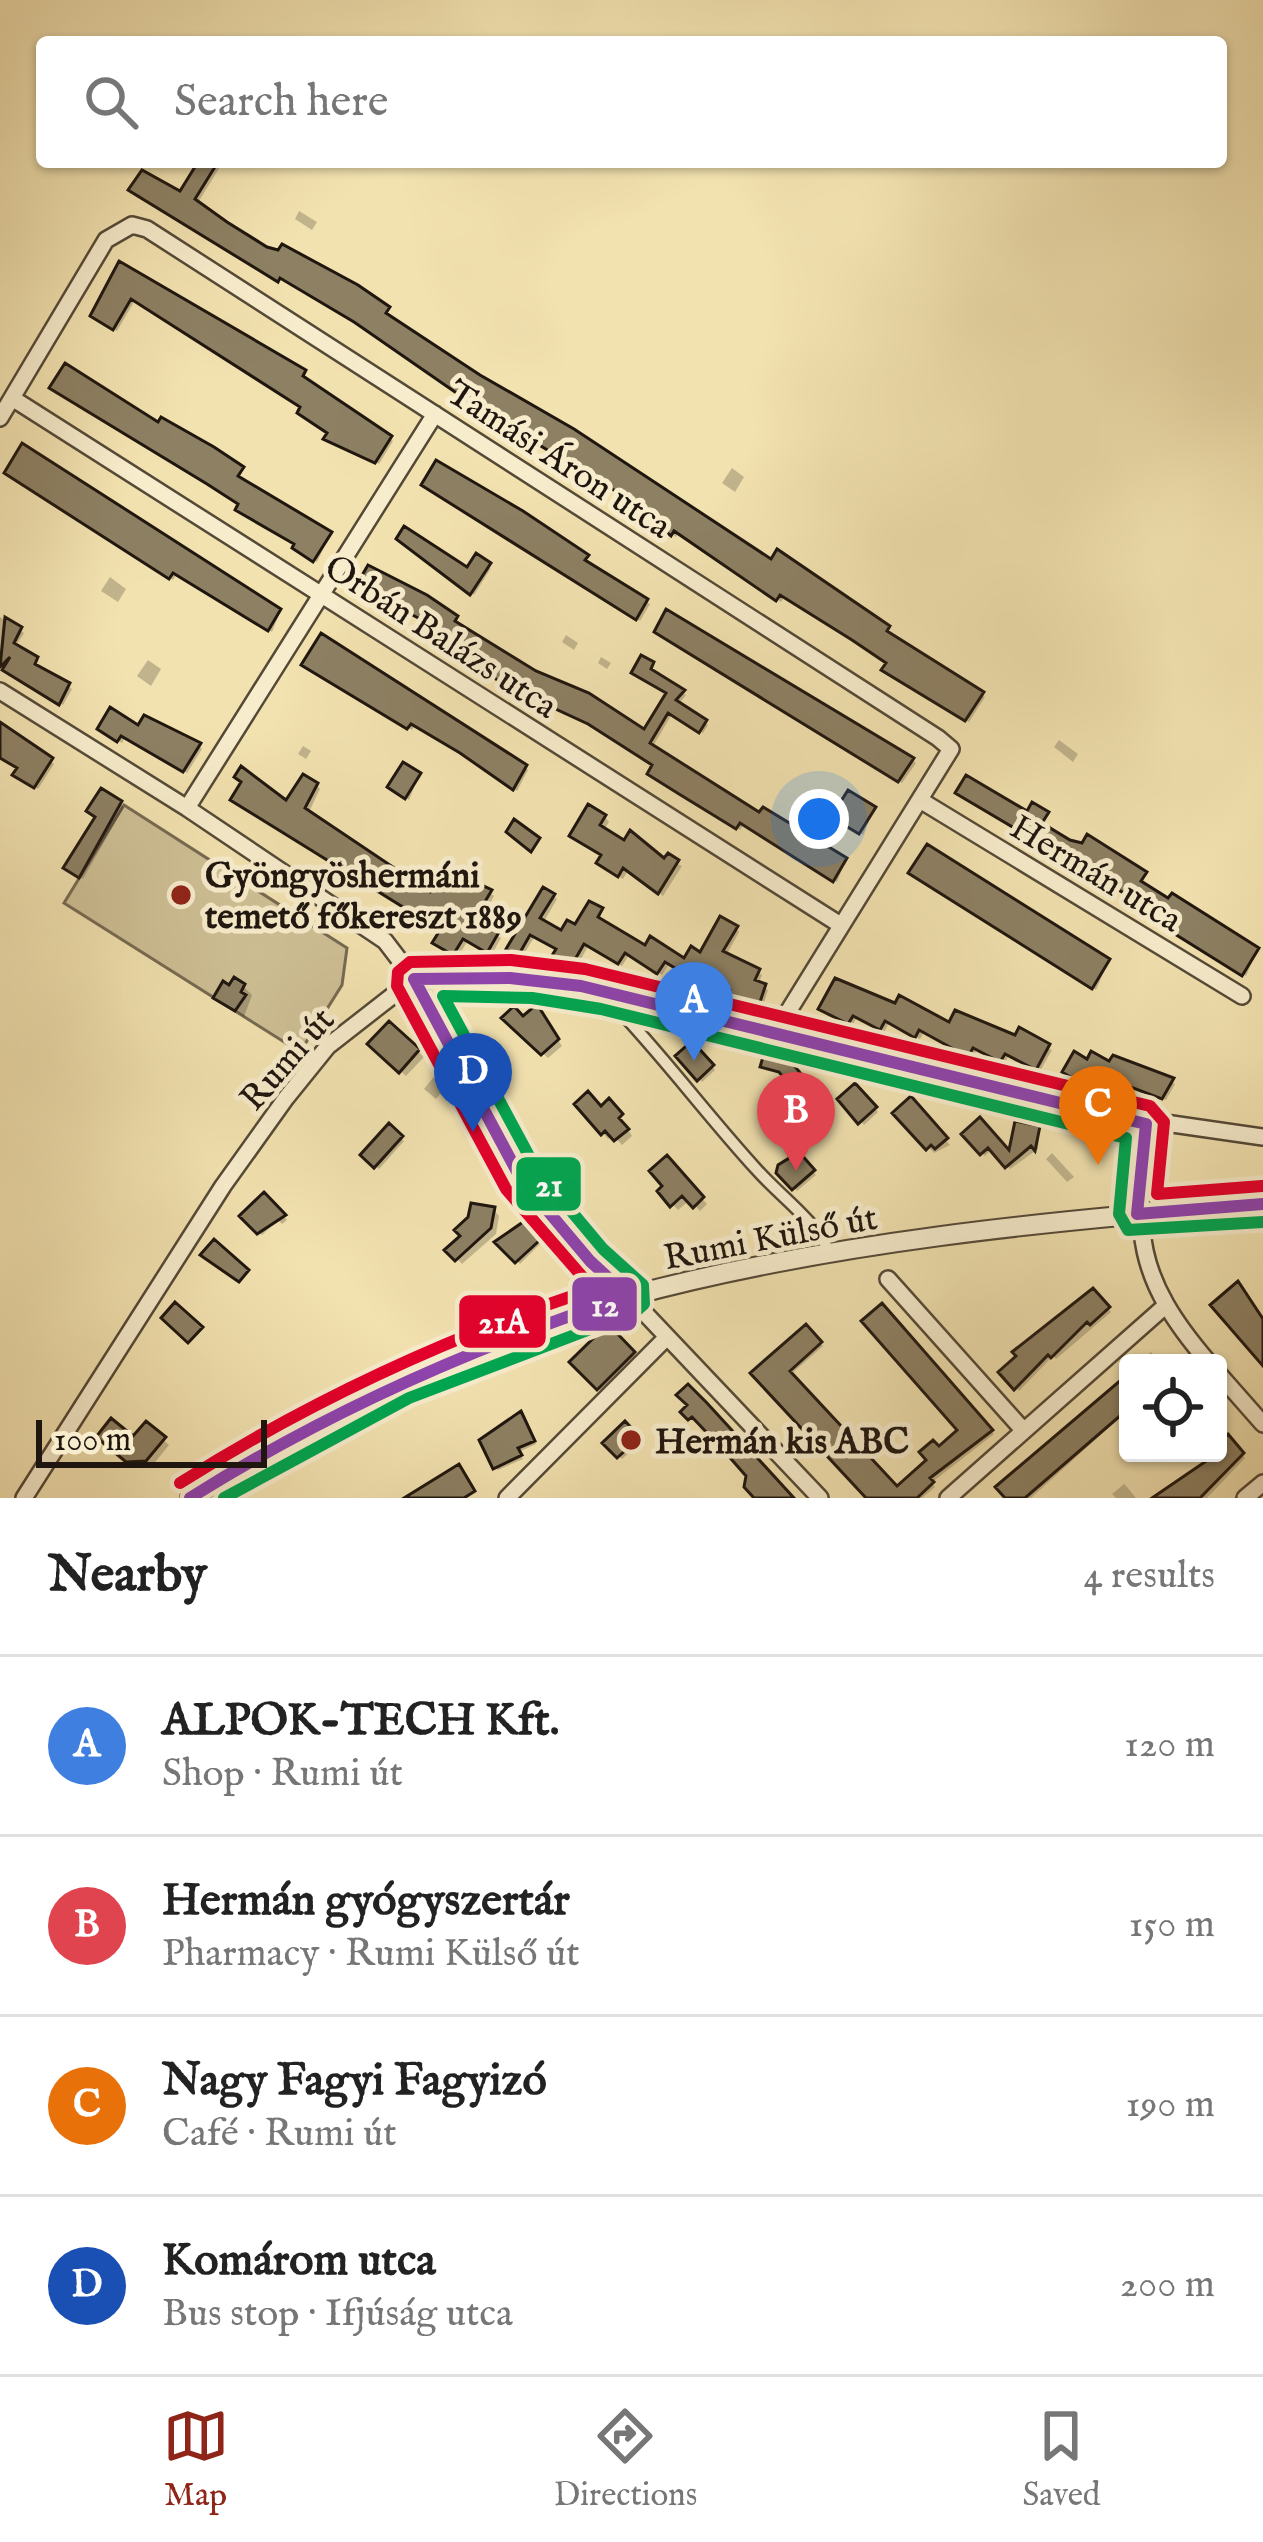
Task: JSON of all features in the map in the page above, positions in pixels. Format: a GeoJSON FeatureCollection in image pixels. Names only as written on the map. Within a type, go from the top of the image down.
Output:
{"type":"FeatureCollection","features":[{"type":"Feature","properties":{"kind":"street","name":"Tamási Áron utca"},"geometry":{"type":"LineString","coordinates":[[12,398],[106,239],[132,225],[161,237],[952,749],[920,800]]}},
{"type":"Feature","properties":{"kind":"street"},"geometry":{"type":"LineString","coordinates":[[0,418],[12,398]]}},
{"type":"Feature","properties":{"kind":"street","name":"Orbán Balázs utca"},"geometry":{"type":"LineString","coordinates":[[12,398],[839,924]]}},
{"type":"Feature","properties":{"kind":"street"},"geometry":{"type":"LineString","coordinates":[[187,808],[435,414]]}},
{"type":"Feature","properties":{"kind":"street"},"geometry":{"type":"LineString","coordinates":[[0,691],[363,923],[397,953],[521,1179],[820,1498]]}},
{"type":"Feature","properties":{"kind":"street"},"geometry":{"type":"LineString","coordinates":[[778,1028],[920,800]]}},
{"type":"Feature","properties":{"kind":"street","name":"Hermán utca"},"geometry":{"type":"LineString","coordinates":[[920,800],[1242,996]]}},
{"type":"Feature","properties":{"kind":"street"},"geometry":{"type":"LineString","coordinates":[[414,980],[492,976],[601,990],[689,1014],[778,1028],[1001,1091],[1146,1124],[1263,1137]]}},
{"type":"Feature","properties":{"kind":"street","name":"Rumi út"},"geometry":{"type":"LineString","coordinates":[[24,1498],[223,1186],[286,1098],[328,1046],[414,980]]}},
{"type":"Feature","properties":{"kind":"street"},"geometry":{"type":"LineString","coordinates":[[601,990],[671,1063],[753,1166],[818,1228],[830,1255]]}},
{"type":"Feature","properties":{"kind":"street"},"geometry":{"type":"LineString","coordinates":[[1146,1124],[1137,1214],[1142,1249],[1164,1307],[1202,1354]]}},
{"type":"Feature","properties":{"kind":"street","name":"Rumi Külső út"},"geometry":{"type":"LineString","coordinates":[[190,1498],[301,1432],[416,1376],[628,1296],[830,1255],[1137,1214],[1263,1204]]}},
{"type":"Feature","properties":{"kind":"street"},"geometry":{"type":"LineString","coordinates":[[888,1279],[1024,1430]]}},
{"type":"Feature","properties":{"kind":"street"},"geometry":{"type":"LineString","coordinates":[[948,1498],[1164,1307]]}},
{"type":"Feature","properties":{"kind":"street"},"geometry":{"type":"LineString","coordinates":[[507,1498],[668,1336]]}},
{"type":"Feature","properties":{"kind":"street"},"geometry":{"type":"LineString","coordinates":[[1227,1383],[1263,1424]]}},
{"type":"Feature","properties":{"kind":"street"},"geometry":{"type":"LineString","coordinates":[[1245,1498],[1263,1483]]}},
{"type":"Feature","properties":{"kind":"shaded area"},"geometry":{"type":"Polygon","coordinates":[[[124,805],[347,948],[342,985],[300,1052],[64,903],[124,805]]]}},
{"type":"Feature","properties":{"kind":"building"},"geometry":{"type":"Polygon","coordinates":[[[194,168],[214,168],[195,199],[227,222],[267,247],[278,250],[282,244],[358,285],[390,307],[386,313],[480,375],[574,429],[771,559],[777,549],[890,626],[887,631],[984,692],[965,721],[881,670],[886,663],[852,640],[780,595],[776,601],[674,531],[671,536],[632,501],[481,410],[354,322],[280,278],[278,282],[128,190],[142,170],[180,191],[194,168]]]}},
{"type":"Feature","properties":{"kind":"building"},"geometry":{"type":"Polygon","coordinates":[[[119,261],[306,370],[303,376],[392,436],[375,463],[323,439],[327,433],[297,413],[300,407],[131,299],[113,330],[90,316],[119,261]]]}},
{"type":"Feature","properties":{"kind":"building"},"geometry":{"type":"Polygon","coordinates":[[[65,363],[158,422],[161,417],[214,447],[244,467],[238,476],[332,532],[313,562],[292,548],[294,544],[235,510],[238,504],[49,388],[65,363]]]}},
{"type":"Feature","properties":{"kind":"building"},"geometry":{"type":"Polygon","coordinates":[[[22,443],[281,609],[268,631],[173,573],[169,579],[4,473],[22,443]]]}},
{"type":"Feature","properties":{"kind":"building"},"geometry":{"type":"Polygon","coordinates":[[[436,460],[523,511],[589,555],[585,560],[648,599],[636,620],[421,485],[436,460]]]}},
{"type":"Feature","properties":{"kind":"building"},"geometry":{"type":"Polygon","coordinates":[[[404,526],[467,567],[476,553],[491,563],[470,595],[396,539],[404,526]]]}},
{"type":"Feature","properties":{"kind":"building"},"geometry":{"type":"Polygon","coordinates":[[[368,565],[427,595],[458,616],[455,621],[536,671],[589,693],[644,729],[666,693],[631,673],[641,655],[654,662],[651,669],[685,690],[676,700],[707,720],[699,733],[668,713],[650,743],[759,812],[763,807],[847,858],[833,882],[740,823],[736,829],[647,774],[652,765],[588,724],[508,687],[456,653],[462,644],[356,586],[368,565]]]}},
{"type":"Feature","properties":{"kind":"building"},"geometry":{"type":"Polygon","coordinates":[[[666,609],[914,758],[898,782],[654,632],[666,609]]]}},
{"type":"Feature","properties":{"kind":"building"},"geometry":{"type":"Polygon","coordinates":[[[5,617],[22,627],[14,643],[38,657],[35,664],[70,683],[59,705],[2,670],[10,657],[0,667],[5,617]]]}},
{"type":"Feature","properties":{"kind":"building"},"geometry":{"type":"Polygon","coordinates":[[[321,633],[527,765],[513,790],[411,724],[407,729],[301,665],[321,633]]]}},
{"type":"Feature","properties":{"kind":"building"},"geometry":{"type":"Polygon","coordinates":[[[110,707],[138,725],[144,715],[201,743],[183,772],[121,736],[117,742],[97,729],[110,707]]]}},
{"type":"Feature","properties":{"kind":"building"},"geometry":{"type":"Polygon","coordinates":[[[0,722],[53,758],[34,788],[12,775],[17,768],[0,758],[0,722]]]}},
{"type":"Feature","properties":{"kind":"building"},"geometry":{"type":"Polygon","coordinates":[[[403,762],[421,773],[405,799],[387,787],[403,762]]]}},
{"type":"Feature","properties":{"kind":"building"},"geometry":{"type":"Polygon","coordinates":[[[241,766],[286,800],[303,774],[318,783],[305,808],[430,892],[445,868],[492,890],[475,918],[499,932],[487,953],[463,939],[453,955],[432,943],[440,930],[230,800],[241,782],[234,777],[241,766]]]}},
{"type":"Feature","properties":{"kind":"building"},"geometry":{"type":"Polygon","coordinates":[[[966,775],[1027,811],[1032,802],[1049,812],[1042,823],[1070,840],[1082,843],[1087,834],[1147,872],[1141,881],[1168,898],[1172,893],[1259,948],[1242,976],[1154,921],[1159,914],[955,793],[966,775]]]}},
{"type":"Feature","properties":{"kind":"building"},"geometry":{"type":"Polygon","coordinates":[[[101,788],[122,801],[79,878],[63,868],[95,817],[86,811],[101,788]]]}},
{"type":"Feature","properties":{"kind":"building"},"geometry":{"type":"Polygon","coordinates":[[[848,790],[876,807],[859,834],[831,817],[848,790]]]}},
{"type":"Feature","properties":{"kind":"building"},"geometry":{"type":"Polygon","coordinates":[[[588,804],[606,815],[600,825],[624,840],[630,830],[664,858],[668,853],[679,860],[658,894],[623,868],[618,877],[596,863],[601,855],[569,836],[588,804]]]}},
{"type":"Feature","properties":{"kind":"building"},"geometry":{"type":"Polygon","coordinates":[[[514,819],[540,838],[531,852],[506,832],[514,819]]]}},
{"type":"Feature","properties":{"kind":"building"},"geometry":{"type":"Polygon","coordinates":[[[927,844],[1110,959],[1092,989],[908,873],[927,844]]]}},
{"type":"Feature","properties":{"kind":"building"},"geometry":{"type":"Polygon","coordinates":[[[543,887],[555,894],[540,918],[561,930],[567,920],[575,924],[589,901],[603,908],[598,917],[645,945],[650,936],[684,958],[691,946],[700,952],[720,916],[738,926],[723,951],[760,969],[755,980],[766,984],[759,1005],[728,996],[730,990],[707,975],[701,984],[665,962],[657,974],[625,953],[618,964],[584,944],[570,968],[551,957],[556,949],[530,935],[518,956],[506,949],[543,887]]]}},
{"type":"Feature","properties":{"kind":"building"},"geometry":{"type":"Polygon","coordinates":[[[234,977],[245,984],[241,992],[246,995],[235,1011],[213,998],[223,981],[229,985],[234,977]]]}},
{"type":"Feature","properties":{"kind":"building"},"geometry":{"type":"Polygon","coordinates":[[[835,978],[895,1003],[899,995],[949,1022],[955,1010],[1015,1035],[1019,1027],[1050,1044],[1036,1070],[1005,1054],[1000,1062],[973,1048],[968,1057],[919,1030],[915,1038],[885,1021],[880,1030],[853,1016],[848,1024],[818,1009],[835,978]]]}},
{"type":"Feature","properties":{"kind":"building"},"geometry":{"type":"Polygon","coordinates":[[[537,1004],[559,1039],[541,1055],[501,1018],[514,1006],[523,1016],[537,1004]]]}},
{"type":"Feature","properties":{"kind":"building"},"geometry":{"type":"Polygon","coordinates":[[[389,1021],[420,1049],[399,1073],[367,1044],[389,1021]]]}},
{"type":"Feature","properties":{"kind":"building"},"geometry":{"type":"Polygon","coordinates":[[[692,1041],[714,1065],[697,1081],[675,1056],[692,1041]]]}},
{"type":"Feature","properties":{"kind":"building"},"geometry":{"type":"Polygon","coordinates":[[[765,1050],[786,1056],[825,1102],[813,1113],[779,1072],[760,1067],[765,1050]]]}},
{"type":"Feature","properties":{"kind":"building"},"geometry":{"type":"Polygon","coordinates":[[[1074,1051],[1087,1059],[1091,1051],[1109,1061],[1113,1055],[1174,1078],[1162,1099],[1115,1081],[1110,1090],[1090,1078],[1085,1086],[1062,1072],[1074,1051]]]}},
{"type":"Feature","properties":{"kind":"building"},"geometry":{"type":"Polygon","coordinates":[[[855,1083],[877,1107],[858,1124],[837,1099],[855,1083]]]}},
{"type":"Feature","properties":{"kind":"building"},"geometry":{"type":"Polygon","coordinates":[[[588,1091],[601,1106],[609,1098],[623,1114],[619,1118],[629,1129],[614,1141],[605,1131],[601,1135],[574,1104],[588,1091]]]}},
{"type":"Feature","properties":{"kind":"building"},"geometry":{"type":"Polygon","coordinates":[[[911,1096],[948,1138],[935,1149],[931,1145],[926,1150],[892,1113],[911,1096]]]}},
{"type":"Feature","properties":{"kind":"building"},"geometry":{"type":"Polygon","coordinates":[[[980,1117],[1009,1150],[1015,1121],[1040,1126],[1035,1151],[1031,1146],[1005,1168],[988,1148],[980,1155],[961,1134],[980,1117]]]}},
{"type":"Feature","properties":{"kind":"building"},"geometry":{"type":"Polygon","coordinates":[[[389,1123],[403,1136],[374,1168],[360,1155],[389,1123]]]}},
{"type":"Feature","properties":{"kind":"building"},"geometry":{"type":"Polygon","coordinates":[[[799,1152],[815,1170],[792,1190],[776,1173],[778,1165],[799,1152]]]}},
{"type":"Feature","properties":{"kind":"building"},"geometry":{"type":"Polygon","coordinates":[[[667,1155],[704,1197],[693,1208],[682,1196],[670,1207],[657,1191],[662,1186],[649,1171],[667,1155]]]}},
{"type":"Feature","properties":{"kind":"building"},"geometry":{"type":"Polygon","coordinates":[[[264,1192],[286,1215],[257,1234],[239,1216],[264,1192]]]}},
{"type":"Feature","properties":{"kind":"building"},"geometry":{"type":"Polygon","coordinates":[[[471,1203],[495,1207],[491,1228],[455,1261],[444,1250],[460,1236],[454,1230],[468,1217],[471,1203]]]}},
{"type":"Feature","properties":{"kind":"building"},"geometry":{"type":"Polygon","coordinates":[[[523,1222],[540,1240],[515,1263],[494,1242],[523,1222]]]}},
{"type":"Feature","properties":{"kind":"building"},"geometry":{"type":"Polygon","coordinates":[[[214,1239],[249,1270],[239,1282],[200,1255],[214,1239]]]}},
{"type":"Feature","properties":{"kind":"building"},"geometry":{"type":"Polygon","coordinates":[[[1238,1281],[1263,1319],[1263,1366],[1210,1305],[1238,1281]]]}},
{"type":"Feature","properties":{"kind":"building"},"geometry":{"type":"Polygon","coordinates":[[[1093,1288],[1110,1307],[1090,1325],[1087,1322],[1051,1358],[1048,1355],[1014,1390],[998,1372],[1016,1356],[1012,1352],[1093,1288]]]}},
{"type":"Feature","properties":{"kind":"building"},"geometry":{"type":"Polygon","coordinates":[[[175,1302],[203,1327],[188,1343],[161,1318],[175,1302]]]}},
{"type":"Feature","properties":{"kind":"building"},"geometry":{"type":"Polygon","coordinates":[[[882,1303],[993,1430],[930,1478],[934,1482],[917,1498],[866,1498],[750,1373],[806,1324],[822,1342],[790,1371],[897,1486],[926,1460],[919,1452],[933,1440],[939,1446],[957,1430],[861,1321],[882,1303]]]}},
{"type":"Feature","properties":{"kind":"building"},"geometry":{"type":"Polygon","coordinates":[[[608,1324],[635,1352],[597,1390],[569,1362],[608,1324]]]}},
{"type":"Feature","properties":{"kind":"building"},"geometry":{"type":"Polygon","coordinates":[[[1119,1382],[1119,1417],[1025,1498],[1005,1498],[995,1487],[1119,1382]]]}},
{"type":"Feature","properties":{"kind":"building"},"geometry":{"type":"Polygon","coordinates":[[[688,1384],[794,1498],[754,1498],[744,1487],[746,1476],[692,1417],[688,1420],[680,1412],[687,1405],[676,1395],[688,1384]]]}},
{"type":"Feature","properties":{"kind":"building"},"geometry":{"type":"Polygon","coordinates":[[[521,1411],[535,1441],[518,1448],[522,1455],[493,1469],[479,1440],[521,1411]]]}},
{"type":"Feature","properties":{"kind":"building"},"geometry":{"type":"Polygon","coordinates":[[[111,1418],[133,1436],[146,1421],[166,1437],[146,1461],[126,1462],[96,1437],[111,1418]]]}},
{"type":"Feature","properties":{"kind":"building"},"geometry":{"type":"Polygon","coordinates":[[[625,1421],[640,1437],[617,1458],[602,1443],[625,1421]]]}},
{"type":"Feature","properties":{"kind":"building"},"geometry":{"type":"Polygon","coordinates":[[[1227,1435],[1244,1453],[1200,1498],[1152,1498],[1205,1462],[1227,1462],[1227,1435]]]}},
{"type":"Feature","properties":{"kind":"building"},"geometry":{"type":"Polygon","coordinates":[[[459,1464],[475,1491],[464,1498],[404,1498],[459,1464]]]}},
{"type":"Feature","properties":{"kind":"transit line","name":"21A"},"geometry":{"type":"LineString","coordinates":[[180,1483],[381,1373],[593,1289],[506,1189],[397,986],[398,972],[410,962],[511,960],[585,969],[1150,1106],[1164,1122],[1157,1194],[1262,1186]]}},
{"type":"Feature","properties":{"kind":"transit line","name":"12"},"geometry":{"type":"LineString","coordinates":[[190,1498],[348,1409],[514,1337],[628,1296],[590,1261],[521,1179],[414,979],[510,978],[581,986],[1146,1124],[1137,1214],[1263,1204]]}},
{"type":"Feature","properties":{"kind":"transit line","name":"21"},"geometry":{"type":"LineString","coordinates":[[224,1498],[409,1398],[635,1312],[644,1304],[643,1285],[603,1249],[536,1169],[443,996],[532,998],[601,1009],[1126,1138],[1119,1214],[1128,1230],[1263,1222]]}},
{"type":"Feature","properties":{"kind":"place","name":"Gyöngyöshermáni temető főkereszt 1889"},"geometry":{"type":"Point","coordinates":[181,895]}},
{"type":"Feature","properties":{"kind":"place","name":"ALPOK-TECH Kft."},"geometry":{"type":"Point","coordinates":[694,1061]}},
{"type":"Feature","properties":{"kind":"place","name":"Komárom utca"},"geometry":{"type":"Point","coordinates":[473,1132]}},
{"type":"Feature","properties":{"kind":"place","name":"Nagy Fagyi Fagyizó"},"geometry":{"type":"Point","coordinates":[1098,1165]}},
{"type":"Feature","properties":{"kind":"place","name":"Hermán gyógyszertár"},"geometry":{"type":"Point","coordinates":[796,1171]}},
{"type":"Feature","properties":{"kind":"place","name":"Hermán kis ABC"},"geometry":{"type":"Point","coordinates":[631,1440]}}]}
